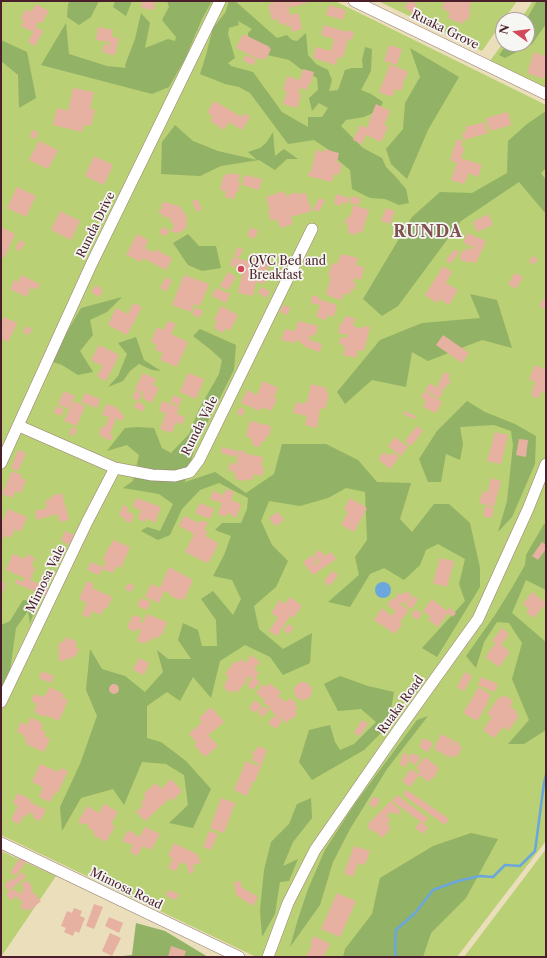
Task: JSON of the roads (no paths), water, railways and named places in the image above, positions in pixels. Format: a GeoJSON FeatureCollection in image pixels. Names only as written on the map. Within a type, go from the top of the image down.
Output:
{"type":"FeatureCollection","features":[{"type":"Feature","properties":{"kind":"street","name":"Runda Drive"},"geometry":{"type":"LineString","coordinates":[[1,463],[91,265],[220,1]]}},
{"type":"Feature","properties":{"kind":"street","name":"Ruaka Grove"},"geometry":{"type":"LineString","coordinates":[[354,1],[546,94]]}},
{"type":"Feature","properties":{"kind":"street","name":"Runda Vale"},"geometry":{"type":"LineString","coordinates":[[19,426],[115,468],[152,475],[175,476],[190,472],[199,460],[312,229]]}},
{"type":"Feature","properties":{"kind":"street","name":"Ruaka Road"},"geometry":{"type":"LineString","coordinates":[[268,957],[288,902],[315,850],[478,619],[528,509],[546,464]]}},
{"type":"Feature","properties":{"kind":"street","name":"Mimosa Vale"},"geometry":{"type":"LineString","coordinates":[[1,702],[67,567],[87,522],[115,468]]}},
{"type":"Feature","properties":{"kind":"street","name":"Mimosa Road"},"geometry":{"type":"LineString","coordinates":[[1,843],[239,957]]}},
{"type":"Feature","properties":{"kind":"water"},"geometry":{"type":"Polygon","coordinates":[[[383,582],[389,584],[391,590],[389,596],[383,598],[377,596],[375,590],[377,584],[383,582]]]}},
{"type":"Feature","properties":{"kind":"waterway"},"geometry":{"type":"LineString","coordinates":[[396,957],[396,930],[415,913],[433,890],[458,881],[480,876],[493,877],[505,865],[520,866],[535,851],[546,775]]}},
{"type":"Feature","properties":{"kind":"place","name":"QVC Bed and Breakfast"},"geometry":{"type":"Point","coordinates":[241,269]}},
{"type":"Feature","properties":{"kind":"district","name":"RUNDA"},"geometry":{"type":"Point","coordinates":[428,232]}}]}
